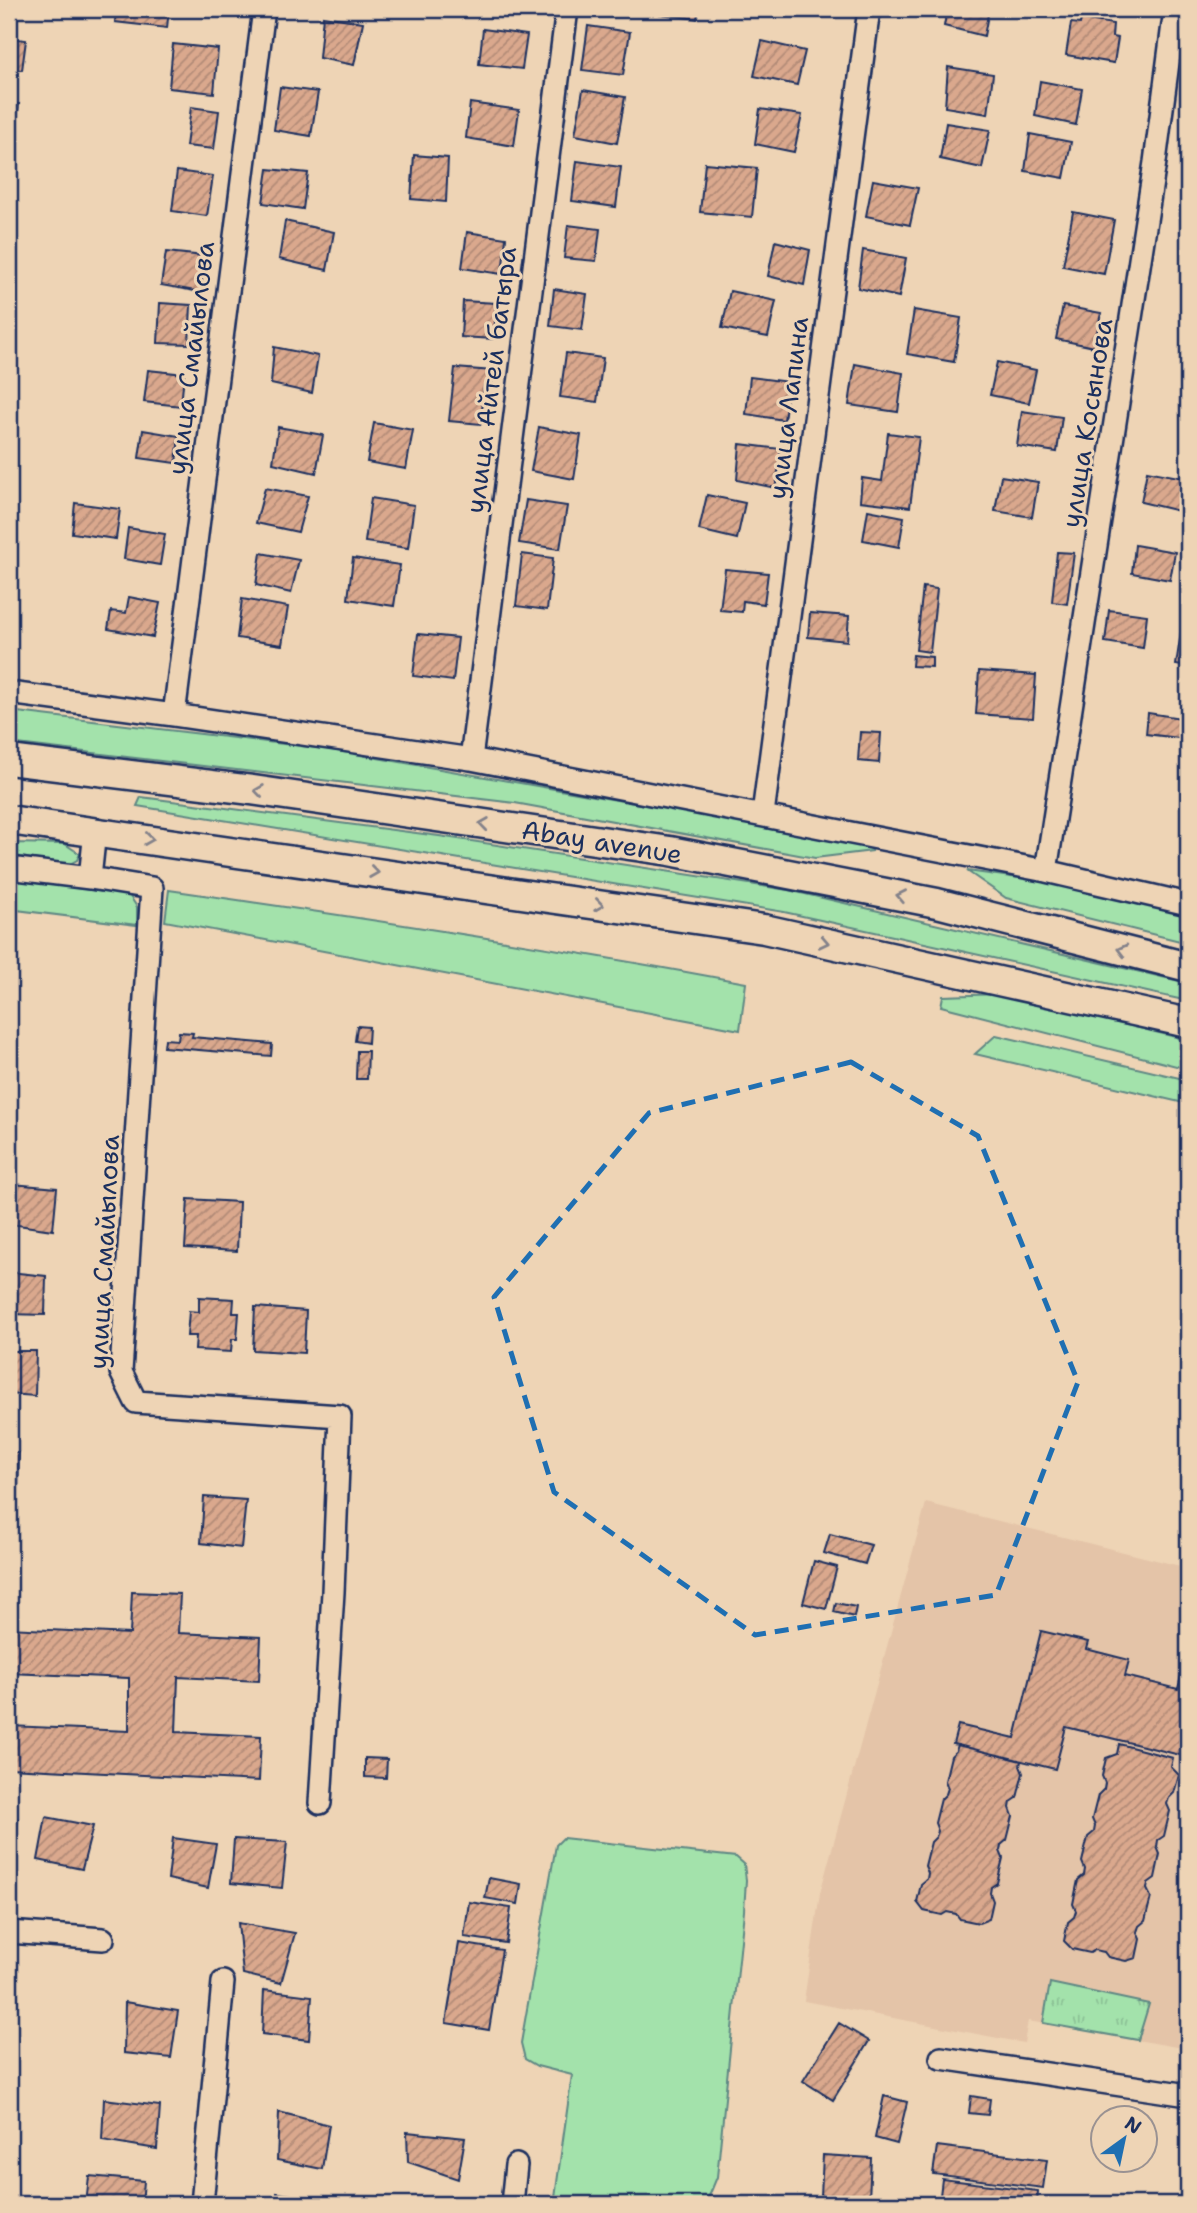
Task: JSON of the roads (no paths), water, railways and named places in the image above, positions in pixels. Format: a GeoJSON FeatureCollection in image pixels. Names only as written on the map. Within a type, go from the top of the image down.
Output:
{"type":"FeatureCollection","features":[{"type":"Feature","properties":{"kind":"main road","name":"Abay avenue"},"geometry":{"type":"LineString","coordinates":[[9,760],[252,790],[670,851],[937,903],[1188,967]]}},
{"type":"Feature","properties":{"kind":"main road"},"geometry":{"type":"LineString","coordinates":[[9,820],[764,929],[1188,1023]]}},
{"type":"Feature","properties":{"kind":"street","name":"улица Смайылова"},"geometry":{"type":"LineString","coordinates":[[174,715],[264,9]]}},
{"type":"Feature","properties":{"kind":"street","name":"улица Айтей батыра"},"geometry":{"type":"LineString","coordinates":[[471,759],[567,9]]}},
{"type":"Feature","properties":{"kind":"street","name":"улица Лапина"},"geometry":{"type":"LineString","coordinates":[[763,814],[869,9]]}},
{"type":"Feature","properties":{"kind":"street","name":"улица Косынова"},"geometry":{"type":"LineString","coordinates":[[1046,871],[1156,162],[1175,9]]}},
{"type":"Feature","properties":{"kind":"street"},"geometry":{"type":"LineString","coordinates":[[9,693],[471,759],[1046,871],[1188,904]]}},
{"type":"Feature","properties":{"kind":"street"},"geometry":{"type":"LineString","coordinates":[[9,868],[90,878],[95,831]]}},
{"type":"Feature","properties":{"kind":"street","name":"улица Смайылова"},"geometry":{"type":"LineString","coordinates":[[90,878],[152,888],[121,1372],[136,1402],[340,1416],[320,1803]]}},
{"type":"Feature","properties":{"kind":"street"},"geometry":{"type":"LineString","coordinates":[[9,1932],[103,1939]]}},
{"type":"Feature","properties":{"kind":"street"},"geometry":{"type":"LineString","coordinates":[[202,2204],[223,1982]]}},
{"type":"Feature","properties":{"kind":"street"},"geometry":{"type":"LineString","coordinates":[[941,2058],[1188,2095]]}},
{"type":"Feature","properties":{"kind":"street"},"geometry":{"type":"LineString","coordinates":[[512,2204],[516,2165]]}}]}
